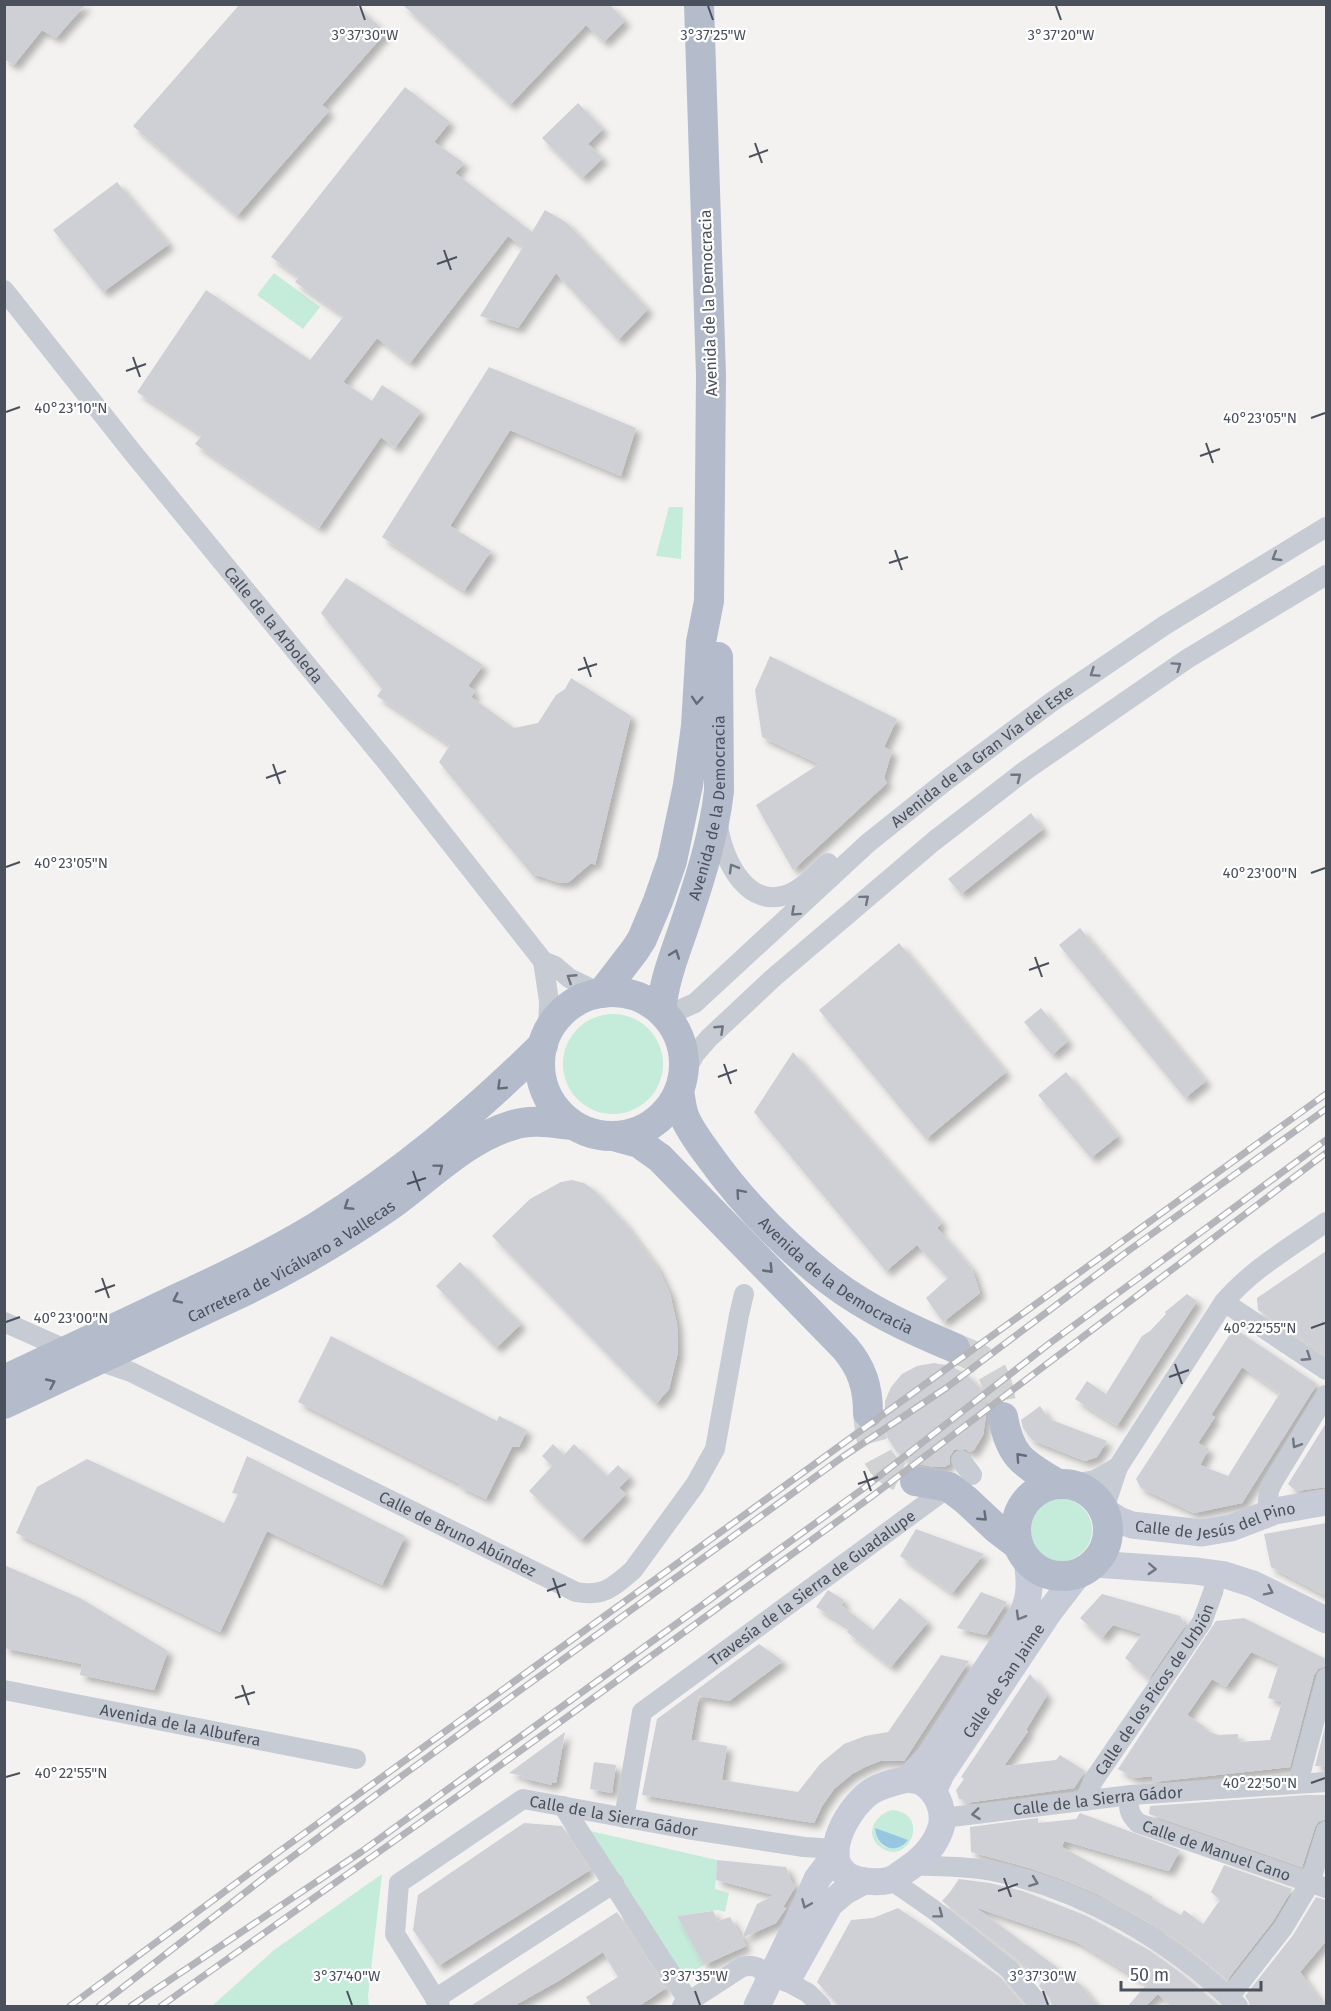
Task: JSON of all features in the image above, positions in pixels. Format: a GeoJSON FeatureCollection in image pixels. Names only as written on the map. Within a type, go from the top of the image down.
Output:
{"type":"FeatureCollection","features":[{"type":"Feature","properties":{"kind":"main road","name":"Avenida de la Democracia"},"geometry":{"type":"LineString","coordinates":[[601,993],[642,939],[672,861],[688,785],[696,726],[701,642],[709,601],[711,375],[699,4]]}},
{"type":"Feature","properties":{"kind":"main road","name":"Avenida de la Democracia"},"geometry":{"type":"LineString","coordinates":[[662,1012],[667,977],[698,888],[717,812],[719,791],[718,642],[709,601]]}},
{"type":"Feature","properties":{"kind":"main road"},"geometry":{"type":"LineString","coordinates":[[601,993],[626,993],[640,998],[662,1012],[675,1029],[684,1060],[681,1083],[666,1112],[653,1123],[631,1134],[617,1137],[585,1131],[572,1125],[563,1117],[546,1089],[542,1073],[545,1039],[555,1019],[566,1008],[584,997],[601,993]]}},
{"type":"Feature","properties":{"kind":"main road","name":"Carretera de Vicálvaro a Vallecas"},"geometry":{"type":"LineString","coordinates":[[4,1380],[236,1271],[314,1228],[371,1191],[450,1131],[490,1097],[545,1039]]}},
{"type":"Feature","properties":{"kind":"main road","name":"Avenida de la Democracia"},"geometry":{"type":"LineString","coordinates":[[681,1083],[682,1110],[697,1139],[735,1188],[785,1242],[831,1282],[877,1311],[906,1327],[955,1348]]}},
{"type":"Feature","properties":{"kind":"main road","name":"Carretera de Vicálvaro a Vallecas"},"geometry":{"type":"LineString","coordinates":[[4,1404],[283,1272],[369,1220],[467,1147],[486,1136],[522,1123],[572,1125]]}},
{"type":"Feature","properties":{"kind":"main road","name":"Avenida de la Democracia"},"geometry":{"type":"LineString","coordinates":[[617,1137],[639,1143],[660,1158],[845,1348],[855,1359],[865,1382],[868,1413]]}},
{"type":"Feature","properties":{"kind":"main road"},"geometry":{"type":"LineString","coordinates":[[1003,1417],[1006,1435],[1016,1455],[1022,1461],[1063,1484],[1083,1488],[1094,1495],[1105,1510],[1109,1525],[1108,1539],[1103,1552],[1086,1569]]}},
{"type":"Feature","properties":{"kind":"main road"},"geometry":{"type":"LineString","coordinates":[[915,1480],[960,1474],[966,1500],[1038,1570],[1056,1576],[1086,1569],[1214,1574],[1253,1584],[1326,1620]]}},
{"type":"Feature","properties":{"kind":"main road"},"geometry":{"type":"LineString","coordinates":[[1022,1553],[1015,1532],[1016,1520],[1022,1506],[1043,1487],[1063,1484]]}},
{"type":"Feature","properties":{"kind":"main road","name":"Calle de Jesús del Pino"},"geometry":{"type":"LineString","coordinates":[[1105,1510],[1132,1526],[1202,1533],[1231,1528],[1267,1513],[1326,1502]]}},
{"type":"Feature","properties":{"kind":"main road","name":"Calle de San Jaime"},"geometry":{"type":"LineString","coordinates":[[908,1779],[930,1756],[1022,1615],[1030,1593],[1030,1582],[1022,1553]]}},
{"type":"Feature","properties":{"kind":"main road","name":"Calle de San Jaime"},"geometry":{"type":"LineString","coordinates":[[933,1792],[941,1774],[1049,1612],[1086,1569]]}},
{"type":"Feature","properties":{"kind":"main road"},"geometry":{"type":"LineString","coordinates":[[771,1995],[817,1880],[836,1851],[843,1822],[855,1805],[871,1791],[889,1783],[908,1779],[921,1782],[939,1800],[943,1818],[940,1832],[933,1844],[914,1865],[891,1880],[877,1882],[851,1878],[841,1869],[836,1851]]}},
{"type":"Feature","properties":{"kind":"main road"},"geometry":{"type":"LineString","coordinates":[[771,1995],[830,1904],[844,1892],[864,1881]]}},
{"type":"Feature","properties":{"kind":"street","name":"Calle de la Arboleda"},"geometry":{"type":"LineString","coordinates":[[4,290],[141,462],[389,765],[543,961],[555,966],[569,978],[601,993]]}},
{"type":"Feature","properties":{"kind":"street","name":"Avenida de la Gran Vía del Este"},"geometry":{"type":"LineString","coordinates":[[662,1012],[677,1011],[695,1003],[868,843],[947,780],[1062,695],[1165,625],[1326,527]]}},
{"type":"Feature","properties":{"kind":"street"},"geometry":{"type":"LineString","coordinates":[[681,1083],[695,1054],[709,1038],[773,978],[934,841],[1026,770],[1187,658],[1326,574]]}},
{"type":"Feature","properties":{"kind":"street"},"geometry":{"type":"LineString","coordinates":[[717,812],[719,839],[735,873],[748,889],[764,895],[782,896],[793,892],[828,863],[868,843]]}},
{"type":"Feature","properties":{"kind":"street","name":"Calle de la Arboleda"},"geometry":{"type":"LineString","coordinates":[[543,961],[549,1000],[545,1039]]}},
{"type":"Feature","properties":{"kind":"street"},"geometry":{"type":"LineString","coordinates":[[1105,1510],[1118,1467],[1224,1302],[1238,1285],[1326,1222]]}},
{"type":"Feature","properties":{"kind":"street","name":"Calle de Bruno Abúndez"},"geometry":{"type":"LineString","coordinates":[[4,1322],[96,1361],[132,1372],[576,1592],[591,1594],[606,1590],[633,1570],[695,1485],[715,1449],[744,1294]]}},
{"type":"Feature","properties":{"kind":"street"},"geometry":{"type":"LineString","coordinates":[[1224,1302],[1326,1370]]}},
{"type":"Feature","properties":{"kind":"street"},"geometry":{"type":"LineString","coordinates":[[1267,1513],[1269,1490],[1274,1480],[1326,1395]]}},
{"type":"Feature","properties":{"kind":"street"},"geometry":{"type":"LineString","coordinates":[[1063,1484],[1095,1480],[1118,1467]]}},
{"type":"Feature","properties":{"kind":"street","name":"Travesía de la Sierra de Guadalupe"},"geometry":{"type":"LineString","coordinates":[[624,1818],[642,1712],[960,1474]]}},
{"type":"Feature","properties":{"kind":"street","name":"Calle de los Picos de Urbión"},"geometry":{"type":"LineString","coordinates":[[1084,1801],[1092,1781],[1202,1622],[1213,1592],[1214,1574]]}},
{"type":"Feature","properties":{"kind":"street"},"geometry":{"type":"LineString","coordinates":[[1298,1783],[1326,1678]]}},
{"type":"Feature","properties":{"kind":"street","name":"Avenida de la Albufera"},"geometry":{"type":"LineString","coordinates":[[4,1690],[356,1759]]}},
{"type":"Feature","properties":{"kind":"street","name":"Calle de la Sierra Gádor"},"geometry":{"type":"LineString","coordinates":[[943,1818],[1131,1795],[1326,1782]]}},
{"type":"Feature","properties":{"kind":"street","name":"Calle de Manuel Cano"},"geometry":{"type":"LineString","coordinates":[[1131,1795],[1128,1803],[1130,1816],[1138,1823],[1318,1886]]}},
{"type":"Feature","properties":{"kind":"street","name":"Calle de la Sierra Gádor"},"geometry":{"type":"LineString","coordinates":[[614,1883],[438,2003],[395,1934],[399,1883],[523,1799],[624,1818],[836,1851]]}},
{"type":"Feature","properties":{"kind":"street"},"geometry":{"type":"LineString","coordinates":[[563,1806],[614,1883],[686,2004],[742,1967],[749,1965],[758,1966],[764,1972],[771,1995],[807,1993],[821,2007]]}},
{"type":"Feature","properties":{"kind":"street"},"geometry":{"type":"LineString","coordinates":[[914,1865],[990,1871],[1025,1879],[1097,1906],[1175,1952],[1233,2002],[1283,1928],[1318,1886],[1326,1831]]}},
{"type":"Feature","properties":{"kind":"street"},"geometry":{"type":"LineString","coordinates":[[891,1880],[934,1910],[1009,1969],[1040,2007]]}},
{"type":"Feature","properties":{"kind":"green space"},"geometry":{"type":"Polygon","coordinates":[[[274,273],[320,307],[303,329],[257,295],[274,273]]]}},
{"type":"Feature","properties":{"kind":"green space"},"geometry":{"type":"Polygon","coordinates":[[[669,507],[683,507],[681,559],[656,556],[669,507]]]}},
{"type":"Feature","properties":{"kind":"green space"},"geometry":{"type":"Polygon","coordinates":[[[613,1014],[632,1018],[649,1028],[659,1045],[663,1064],[659,1083],[649,1100],[632,1110],[613,1114],[594,1110],[577,1100],[567,1083],[563,1064],[567,1045],[577,1028],[594,1018],[613,1014]]]}},
{"type":"Feature","properties":{"kind":"green space"},"geometry":{"type":"Polygon","coordinates":[[[1055,1499],[1067,1499],[1083,1508],[1090,1518],[1092,1530],[1090,1542],[1083,1552],[1067,1561],[1055,1561],[1044,1556],[1035,1547],[1030,1536],[1030,1524],[1035,1513],[1044,1504],[1055,1499]]]}},
{"type":"Feature","properties":{"kind":"green space"},"geometry":{"type":"Polygon","coordinates":[[[892,1810],[904,1813],[911,1820],[913,1829],[911,1838],[899,1851],[889,1851],[879,1846],[872,1835],[877,1820],[892,1810]],[[875,1829],[879,1841],[886,1847],[896,1847],[907,1840],[875,1829]]]}},
{"type":"Feature","properties":{"kind":"green space"},"geometry":{"type":"Polygon","coordinates":[[[573,1827],[717,1860],[715,1889],[729,1893],[725,1912],[718,1910],[677,1916],[704,1965],[673,1984],[573,1827]]]}},
{"type":"Feature","properties":{"kind":"green space"},"geometry":{"type":"Polygon","coordinates":[[[382,1874],[368,1996],[369,2006],[212,2006],[274,1950],[382,1874]]]}},
{"type":"Feature","properties":{"kind":"water"},"geometry":{"type":"Polygon","coordinates":[[[875,1828],[908,1840],[898,1848],[887,1847],[879,1840],[875,1828]]]}},
{"type":"Feature","properties":{"kind":"building"},"geometry":{"type":"Polygon","coordinates":[[[4,4],[86,4],[56,38],[42,30],[14,65],[4,59],[4,4]]]}},
{"type":"Feature","properties":{"kind":"building"},"geometry":{"type":"Polygon","coordinates":[[[240,4],[354,4],[386,32],[322,105],[329,111],[237,216],[133,126],[240,4]]]}},
{"type":"Feature","properties":{"kind":"building"},"geometry":{"type":"Polygon","coordinates":[[[402,4],[609,4],[625,21],[604,42],[586,25],[510,105],[402,4]]]}},
{"type":"Feature","properties":{"kind":"building"},"geometry":{"type":"Polygon","coordinates":[[[405,87],[450,122],[434,142],[464,163],[455,173],[532,232],[545,210],[566,222],[648,309],[618,340],[556,273],[518,328],[480,316],[523,247],[508,236],[410,363],[377,338],[343,382],[372,401],[382,385],[421,411],[395,448],[381,437],[319,528],[195,444],[202,435],[137,392],[206,290],[310,360],[344,316],[295,282],[299,277],[271,257],[405,87]]]}},
{"type":"Feature","properties":{"kind":"building"},"geometry":{"type":"Polygon","coordinates":[[[578,103],[603,129],[588,144],[603,158],[582,178],[542,138],[578,103]]]}},
{"type":"Feature","properties":{"kind":"building"},"geometry":{"type":"Polygon","coordinates":[[[117,182],[169,244],[103,292],[53,230],[117,182]]]}},
{"type":"Feature","properties":{"kind":"building"},"geometry":{"type":"Polygon","coordinates":[[[489,367],[636,428],[621,476],[510,430],[450,526],[491,551],[464,591],[382,537],[489,367]]]}},
{"type":"Feature","properties":{"kind":"building"},"geometry":{"type":"Polygon","coordinates":[[[346,578],[483,665],[468,686],[475,691],[471,697],[514,728],[538,723],[556,695],[565,689],[571,678],[631,716],[595,865],[591,863],[569,882],[560,883],[536,875],[534,877],[439,762],[450,745],[377,696],[382,689],[321,613],[346,578]]]}},
{"type":"Feature","properties":{"kind":"building"},"geometry":{"type":"Polygon","coordinates":[[[770,656],[897,719],[884,747],[892,751],[884,778],[887,783],[793,870],[756,805],[819,764],[762,737],[755,690],[770,656]]]}},
{"type":"Feature","properties":{"kind":"building"},"geometry":{"type":"Polygon","coordinates":[[[1031,813],[1043,829],[961,894],[948,879],[1031,813]]]}},
{"type":"Feature","properties":{"kind":"building"},"geometry":{"type":"Polygon","coordinates":[[[1080,928],[1206,1081],[1185,1098],[1059,945],[1080,928]]]}},
{"type":"Feature","properties":{"kind":"building"},"geometry":{"type":"Polygon","coordinates":[[[899,943],[1006,1072],[926,1139],[819,1010],[899,943]]]}},
{"type":"Feature","properties":{"kind":"building"},"geometry":{"type":"Polygon","coordinates":[[[1041,1008],[1068,1041],[1052,1055],[1024,1022],[1041,1008]]]}},
{"type":"Feature","properties":{"kind":"building"},"geometry":{"type":"Polygon","coordinates":[[[793,1052],[942,1223],[937,1228],[972,1269],[980,1293],[943,1322],[926,1298],[948,1278],[917,1245],[886,1271],[754,1112],[793,1052]]]}},
{"type":"Feature","properties":{"kind":"building"},"geometry":{"type":"Polygon","coordinates":[[[1066,1072],[1118,1136],[1091,1158],[1038,1095],[1066,1072]]]}},
{"type":"Feature","properties":{"kind":"building"},"geometry":{"type":"Polygon","coordinates":[[[572,1180],[584,1183],[594,1190],[624,1222],[657,1267],[670,1294],[677,1325],[678,1352],[669,1389],[656,1404],[492,1236],[530,1199],[561,1182],[572,1180]]]}},
{"type":"Feature","properties":{"kind":"building"},"geometry":{"type":"Polygon","coordinates":[[[1326,1251],[1326,1355],[1258,1310],[1257,1298],[1326,1251]]]}},
{"type":"Feature","properties":{"kind":"building"},"geometry":{"type":"Polygon","coordinates":[[[460,1262],[521,1324],[496,1348],[436,1286],[460,1262]]]}},
{"type":"Feature","properties":{"kind":"building"},"geometry":{"type":"Polygon","coordinates":[[[1187,1294],[1197,1301],[1117,1426],[1075,1399],[1087,1381],[1106,1394],[1142,1336],[1150,1331],[1166,1314],[1165,1312],[1187,1294]]]}},
{"type":"Feature","properties":{"kind":"building"},"geometry":{"type":"Polygon","coordinates":[[[1234,1328],[1317,1384],[1242,1503],[1194,1513],[1141,1488],[1136,1479],[1234,1328]],[[1242,1367],[1211,1415],[1215,1417],[1198,1443],[1209,1449],[1200,1465],[1228,1476],[1280,1393],[1242,1367]]]}},
{"type":"Feature","properties":{"kind":"building"},"geometry":{"type":"Polygon","coordinates":[[[331,1336],[497,1421],[499,1416],[527,1430],[519,1447],[512,1447],[486,1499],[298,1402],[331,1336]]]}},
{"type":"Feature","properties":{"kind":"building"},"geometry":{"type":"Polygon","coordinates":[[[934,1363],[951,1366],[966,1374],[978,1386],[985,1402],[986,1416],[983,1435],[974,1450],[970,1452],[965,1449],[954,1450],[950,1456],[950,1464],[944,1467],[910,1462],[896,1451],[887,1437],[883,1422],[885,1401],[891,1387],[902,1374],[917,1366],[934,1363]]]}},
{"type":"Feature","properties":{"kind":"building"},"geometry":{"type":"Polygon","coordinates":[[[1040,1406],[1049,1419],[1107,1441],[1097,1457],[1085,1461],[1032,1440],[1023,1428],[1021,1420],[1040,1406]]]}},
{"type":"Feature","properties":{"kind":"building"},"geometry":{"type":"Polygon","coordinates":[[[1326,1423],[1326,1487],[1296,1491],[1288,1484],[1326,1423]]]}},
{"type":"Feature","properties":{"kind":"building"},"geometry":{"type":"Polygon","coordinates":[[[553,1444],[564,1455],[574,1444],[607,1476],[618,1465],[630,1477],[619,1488],[626,1494],[581,1540],[529,1491],[552,1466],[542,1456],[553,1444]]]}},
{"type":"Feature","properties":{"kind":"building"},"geometry":{"type":"Polygon","coordinates":[[[247,1456],[405,1536],[382,1585],[267,1531],[220,1632],[16,1533],[37,1487],[87,1459],[224,1523],[238,1494],[232,1493],[247,1456]]]}},
{"type":"Feature","properties":{"kind":"building"},"geometry":{"type":"Polygon","coordinates":[[[1326,1523],[1326,1596],[1271,1567],[1264,1534],[1326,1523]]]}},
{"type":"Feature","properties":{"kind":"building"},"geometry":{"type":"Polygon","coordinates":[[[916,1529],[984,1554],[952,1593],[900,1556],[916,1529]]]}},
{"type":"Feature","properties":{"kind":"building"},"geometry":{"type":"Polygon","coordinates":[[[4,1565],[80,1598],[168,1651],[154,1690],[80,1675],[82,1664],[4,1648],[4,1565]]]}},
{"type":"Feature","properties":{"kind":"building"},"geometry":{"type":"Polygon","coordinates":[[[828,1590],[844,1600],[841,1605],[873,1630],[900,1598],[928,1622],[891,1667],[847,1632],[850,1628],[816,1607],[828,1590]]]}},
{"type":"Feature","properties":{"kind":"building"},"geometry":{"type":"Polygon","coordinates":[[[981,1592],[1007,1602],[986,1635],[957,1628],[981,1592]]]}},
{"type":"Feature","properties":{"kind":"building"},"geometry":{"type":"Polygon","coordinates":[[[1102,1594],[1180,1616],[1185,1626],[1149,1679],[1125,1658],[1142,1634],[1113,1625],[1102,1638],[1080,1618],[1102,1594]]]}},
{"type":"Feature","properties":{"kind":"building"},"geometry":{"type":"Polygon","coordinates":[[[1244,1618],[1326,1659],[1326,1666],[1318,1669],[1314,1675],[1290,1767],[1152,1782],[1152,1776],[1134,1778],[1118,1769],[1216,1621],[1244,1618]],[[1251,1652],[1226,1687],[1212,1679],[1187,1715],[1205,1727],[1206,1731],[1219,1735],[1238,1734],[1238,1742],[1270,1740],[1282,1702],[1268,1698],[1279,1664],[1251,1652]]]}},
{"type":"Feature","properties":{"kind":"building"},"geometry":{"type":"Polygon","coordinates":[[[759,1644],[783,1661],[729,1701],[699,1696],[691,1740],[727,1746],[722,1780],[798,1792],[820,1764],[844,1744],[865,1736],[888,1732],[941,1655],[969,1661],[904,1761],[880,1761],[852,1774],[834,1789],[814,1823],[642,1795],[657,1719],[759,1644]]]}},
{"type":"Feature","properties":{"kind":"building"},"geometry":{"type":"Polygon","coordinates":[[[1030,1674],[1047,1695],[1026,1730],[1028,1731],[1004,1766],[1056,1760],[1060,1755],[1085,1771],[1074,1788],[965,1803],[964,1799],[959,1799],[956,1790],[964,1779],[961,1777],[1030,1674]]]}},
{"type":"Feature","properties":{"kind":"building"},"geometry":{"type":"Polygon","coordinates":[[[1326,1723],[1326,1767],[1315,1766],[1326,1723]]]}},
{"type":"Feature","properties":{"kind":"building"},"geometry":{"type":"Polygon","coordinates":[[[565,1732],[556,1783],[552,1782],[552,1785],[509,1773],[565,1732]]]}},
{"type":"Feature","properties":{"kind":"building"},"geometry":{"type":"Polygon","coordinates":[[[594,1762],[616,1765],[612,1793],[590,1789],[594,1762]]]}},
{"type":"Feature","properties":{"kind":"building"},"geometry":{"type":"Polygon","coordinates":[[[1326,1795],[1326,1819],[1318,1822],[1315,1827],[1302,1867],[1149,1814],[1150,1806],[1326,1795]]]}},
{"type":"Feature","properties":{"kind":"building"},"geometry":{"type":"Polygon","coordinates":[[[1080,1813],[1180,1850],[1169,1871],[1064,1841],[1062,1847],[1181,1915],[1184,1910],[1203,1924],[1220,1900],[1211,1892],[1224,1865],[1292,1889],[1273,1921],[1227,1980],[1162,1930],[1098,1894],[1030,1868],[971,1852],[970,1827],[1038,1818],[1038,1823],[1076,1819],[1080,1813]]]}},
{"type":"Feature","properties":{"kind":"building"},"geometry":{"type":"Polygon","coordinates":[[[524,1823],[562,1826],[590,1870],[438,1966],[413,1930],[418,1895],[524,1823]]]}},
{"type":"Feature","properties":{"kind":"building"},"geometry":{"type":"Polygon","coordinates":[[[717,1860],[786,1867],[793,1885],[798,1882],[776,1923],[742,1938],[757,1904],[774,1895],[716,1880],[717,1860]]]}},
{"type":"Feature","properties":{"kind":"building"},"geometry":{"type":"Polygon","coordinates":[[[959,1879],[1023,1891],[1087,1916],[1149,1950],[1221,2007],[1172,2007],[1158,1994],[1145,2007],[1127,2007],[1147,1984],[1077,1942],[975,1907],[1081,1985],[1098,2007],[1052,2007],[1050,1999],[1039,1986],[1043,1980],[942,1901],[959,1879]]]}},
{"type":"Feature","properties":{"kind":"building"},"geometry":{"type":"Polygon","coordinates":[[[1316,1897],[1326,1900],[1326,1941],[1300,1972],[1325,2007],[1250,2007],[1245,1996],[1293,1935],[1316,1897]]]}},
{"type":"Feature","properties":{"kind":"building"},"geometry":{"type":"Polygon","coordinates":[[[898,1908],[1001,1978],[1025,2007],[840,2007],[817,1982],[851,1920],[873,1918],[898,1908]]]}},
{"type":"Feature","properties":{"kind":"building"},"geometry":{"type":"Polygon","coordinates":[[[713,1911],[718,1921],[730,1917],[746,1946],[704,1965],[677,1916],[713,1911]]]}},
{"type":"Feature","properties":{"kind":"building"},"geometry":{"type":"Polygon","coordinates":[[[617,1912],[666,1988],[638,2007],[592,2007],[586,1997],[618,1977],[603,1952],[512,2007],[469,2007],[617,1912]]]}},
{"type":"Feature","properties":{"kind":"tunnel"},"geometry":{"type":"LineString","coordinates":[[955,1348],[981,1360],[992,1371],[998,1386],[1003,1417]]}},
{"type":"Feature","properties":{"kind":"tunnel"},"geometry":{"type":"LineString","coordinates":[[868,1413],[874,1448],[883,1464],[897,1475],[915,1481]]}},
{"type":"Feature","properties":{"kind":"railway"},"geometry":{"type":"LineString","coordinates":[[70,2006],[266,1861],[1326,1094]]}},
{"type":"Feature","properties":{"kind":"railway"},"geometry":{"type":"LineString","coordinates":[[99,2006],[265,1877],[403,1775],[844,1456],[946,1388],[1128,1251],[1326,1109]]}},
{"type":"Feature","properties":{"kind":"railway"},"geometry":{"type":"LineString","coordinates":[[131,2006],[361,1852],[864,1488],[1050,1343],[1326,1140]]}},
{"type":"Feature","properties":{"kind":"railway"},"geometry":{"type":"LineString","coordinates":[[161,2006],[462,1793],[871,1497],[1326,1153]]}}]}
